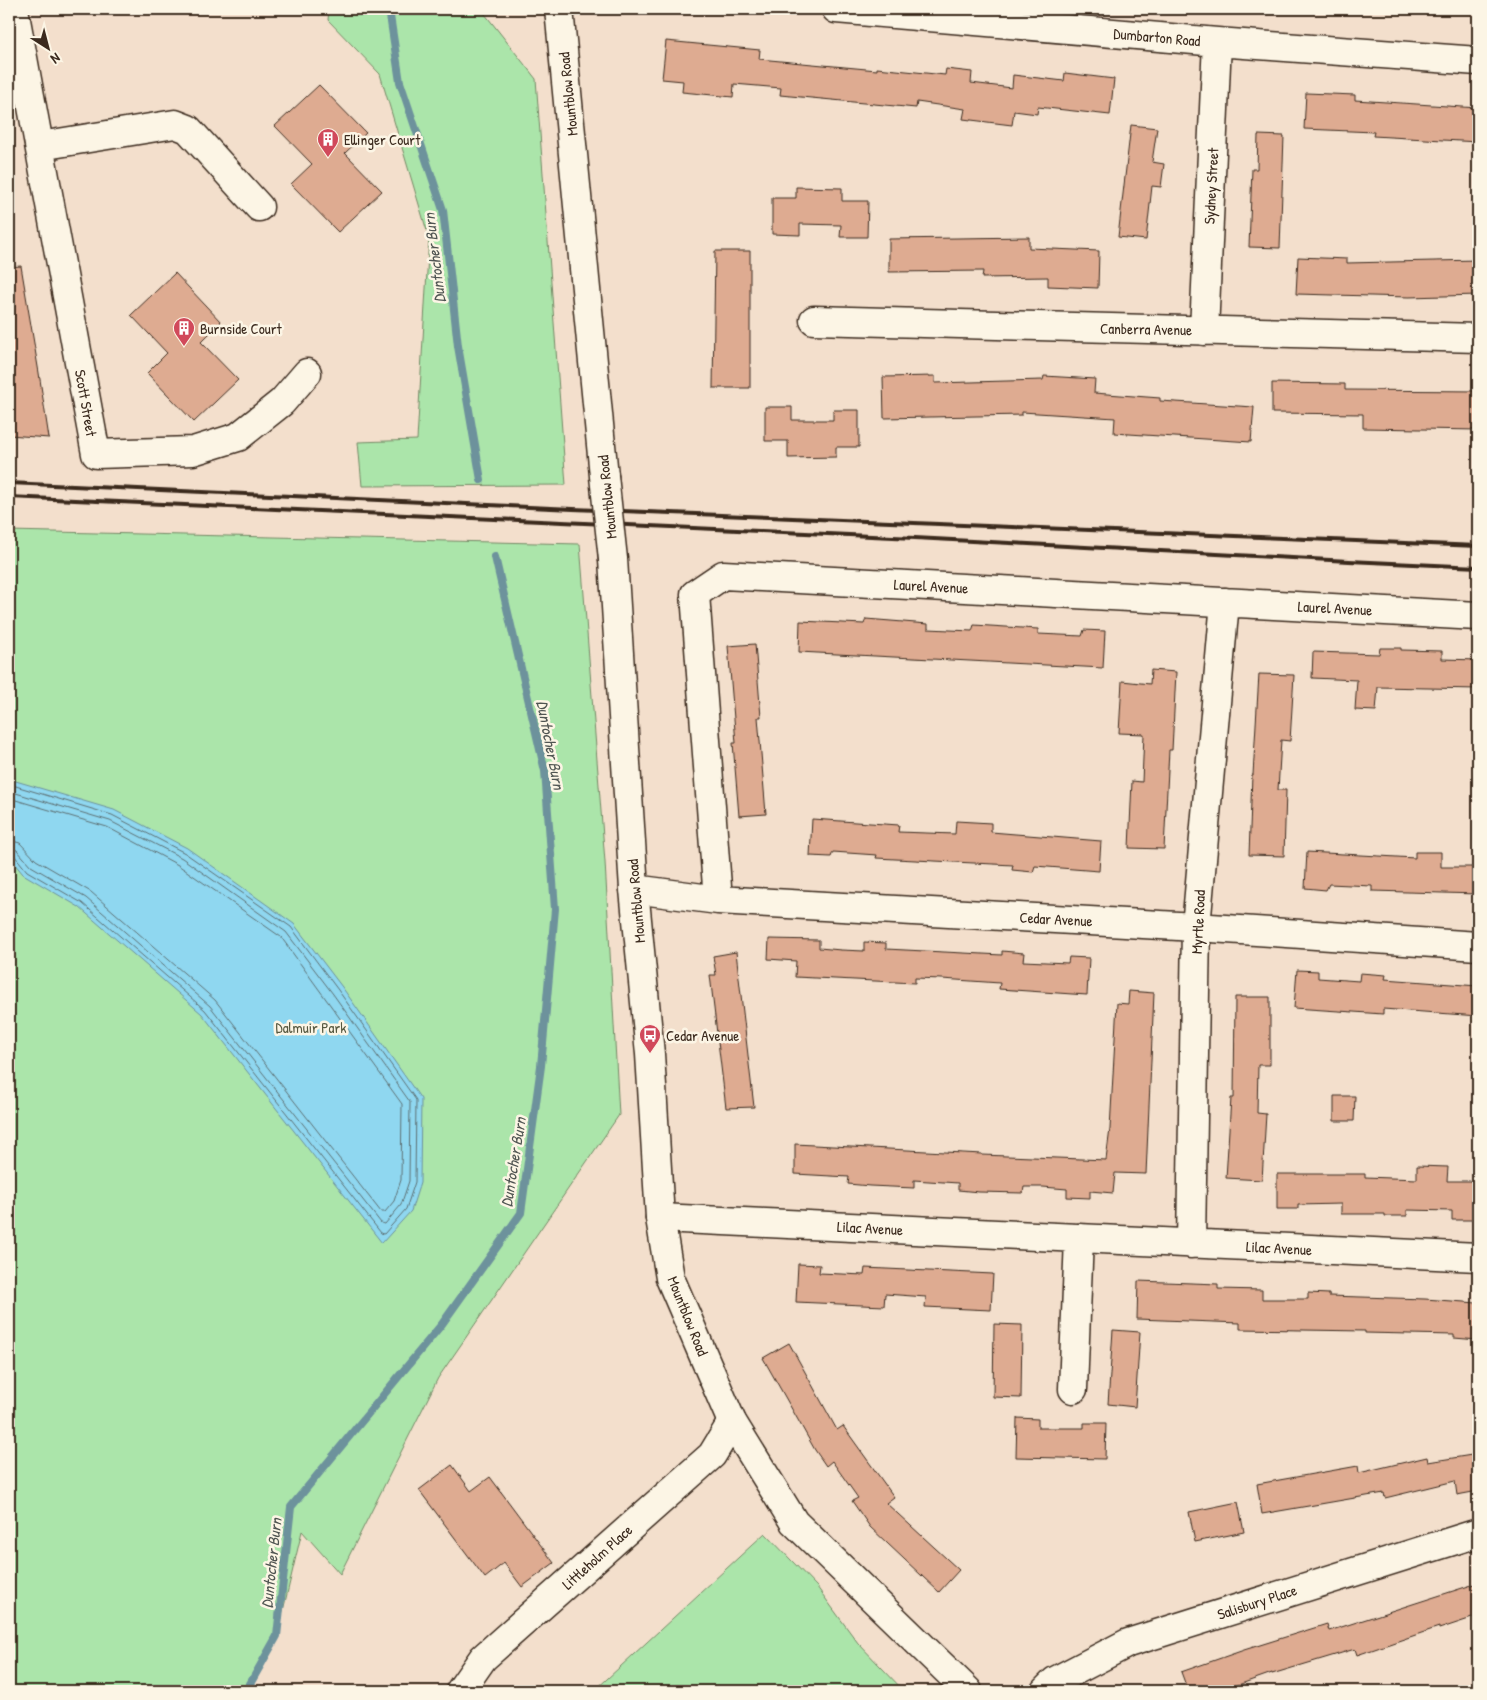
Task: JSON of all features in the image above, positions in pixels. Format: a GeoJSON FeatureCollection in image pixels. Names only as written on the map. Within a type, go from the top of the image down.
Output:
{"type":"FeatureCollection","features":[{"type":"Feature","properties":{"kind":"street","name":"Scott Street"},"geometry":{"type":"LineString","coordinates":[[14,9],[96,454],[193,451],[238,438],[282,402],[307,373]]}},
{"type":"Feature","properties":{"kind":"street","name":"Mountblow Road"},"geometry":{"type":"LineString","coordinates":[[559,9],[613,559],[634,889],[650,1054],[660,1218],[670,1278],[732,1422],[794,1522],[968,1691]]}},
{"type":"Feature","properties":{"kind":"street","name":"Dumbarton Road"},"geometry":{"type":"LineString","coordinates":[[836,9],[1217,42],[1478,61]]}},
{"type":"Feature","properties":{"kind":"street","name":"Sydney Street"},"geometry":{"type":"LineString","coordinates":[[1204,331],[1217,42]]}},
{"type":"Feature","properties":{"kind":"street"},"geometry":{"type":"LineString","coordinates":[[40,146],[175,124],[188,129],[259,206]]}},
{"type":"Feature","properties":{"kind":"street","name":"Canberra Avenue"},"geometry":{"type":"LineString","coordinates":[[814,320],[1478,338]]}},
{"type":"Feature","properties":{"kind":"street","name":"Laurel Avenue"},"geometry":{"type":"LineString","coordinates":[[718,900],[695,594],[723,575],[1478,616]]}},
{"type":"Feature","properties":{"kind":"street","name":"Myrtle Road"},"geometry":{"type":"LineString","coordinates":[[1191,1244],[1196,927],[1225,602]]}},
{"type":"Feature","properties":{"kind":"street","name":"Cedar Avenue"},"geometry":{"type":"LineString","coordinates":[[634,889],[718,900],[1196,927],[1478,946]]}},
{"type":"Feature","properties":{"kind":"street","name":"Lilac Avenue"},"geometry":{"type":"LineString","coordinates":[[660,1218],[1478,1257]]}},
{"type":"Feature","properties":{"kind":"street"},"geometry":{"type":"LineString","coordinates":[[1073,1389],[1079,1238]]}},
{"type":"Feature","properties":{"kind":"street","name":"Littleholm Place"},"geometry":{"type":"LineString","coordinates":[[460,1691],[483,1658],[712,1455],[732,1422]]}},
{"type":"Feature","properties":{"kind":"street","name":"Salisbury Place"},"geometry":{"type":"LineString","coordinates":[[1045,1691],[1055,1681],[1128,1644],[1478,1533]]}},
{"type":"Feature","properties":{"kind":"green space"},"geometry":{"type":"Polygon","coordinates":[[[329,9],[481,9],[536,79],[566,485],[362,486],[358,442],[417,440],[429,238],[380,74],[328,20],[329,9]]]}},
{"type":"Feature","properties":{"kind":"green space","name":"Dalmuir Park"},"geometry":{"type":"Polygon","coordinates":[[[9,531],[580,544],[605,862],[619,1115],[438,1378],[340,1574],[302,1531],[277,1636],[246,1691],[9,1691],[9,531]]]}},
{"type":"Feature","properties":{"kind":"green space"},"geometry":{"type":"Polygon","coordinates":[[[765,1533],[817,1587],[858,1643],[904,1691],[594,1691],[765,1533]]]}},
{"type":"Feature","properties":{"kind":"water"},"geometry":{"type":"Polygon","coordinates":[[[9,779],[114,810],[187,848],[294,924],[342,987],[421,1099],[420,1183],[411,1211],[382,1243],[202,1014],[79,907],[23,874],[9,857],[9,779]]]}},
{"type":"Feature","properties":{"kind":"building"},"geometry":{"type":"Polygon","coordinates":[[[666,41],[760,50],[759,59],[945,75],[946,69],[972,72],[971,83],[1012,88],[1013,75],[1064,81],[1065,73],[1114,79],[1110,115],[1038,107],[1037,114],[1014,111],[1012,125],[963,119],[965,109],[917,102],[916,108],[780,95],[781,88],[734,84],[733,97],[682,92],[683,81],[662,79],[666,41]]]}},
{"type":"Feature","properties":{"kind":"building","name":"Ellinger Court"},"geometry":{"type":"Polygon","coordinates":[[[319,85],[366,133],[345,153],[382,191],[338,232],[291,184],[312,164],[275,126],[319,85]]]}},
{"type":"Feature","properties":{"kind":"building"},"geometry":{"type":"Polygon","coordinates":[[[1306,93],[1355,95],[1355,100],[1478,108],[1478,142],[1373,136],[1374,132],[1304,129],[1306,93]]]}},
{"type":"Feature","properties":{"kind":"building"},"geometry":{"type":"Polygon","coordinates":[[[1131,125],[1157,128],[1152,162],[1164,164],[1161,187],[1152,186],[1146,240],[1118,237],[1131,125]]]}},
{"type":"Feature","properties":{"kind":"building"},"geometry":{"type":"Polygon","coordinates":[[[1258,135],[1284,136],[1280,248],[1249,247],[1252,169],[1257,169],[1258,135]]]}},
{"type":"Feature","properties":{"kind":"building"},"geometry":{"type":"Polygon","coordinates":[[[796,187],[842,188],[842,201],[868,201],[867,237],[840,237],[841,225],[800,224],[800,235],[772,234],[772,198],[796,198],[796,187]]]}},
{"type":"Feature","properties":{"kind":"building"},"geometry":{"type":"Polygon","coordinates":[[[1029,237],[1029,248],[1099,251],[1098,288],[1048,286],[1048,277],[982,278],[983,271],[889,272],[889,239],[1029,237]]]}},
{"type":"Feature","properties":{"kind":"building"},"geometry":{"type":"Polygon","coordinates":[[[715,251],[750,251],[750,388],[713,388],[715,251]]]}},
{"type":"Feature","properties":{"kind":"building"},"geometry":{"type":"Polygon","coordinates":[[[1298,257],[1347,259],[1347,263],[1478,260],[1478,295],[1409,297],[1296,294],[1298,257]]]}},
{"type":"Feature","properties":{"kind":"building"},"geometry":{"type":"Polygon","coordinates":[[[21,266],[49,438],[9,435],[9,267],[21,266]]]}},
{"type":"Feature","properties":{"kind":"building","name":"Burnside Court"},"geometry":{"type":"Polygon","coordinates":[[[175,273],[221,322],[201,342],[238,380],[194,422],[147,373],[167,353],[131,315],[175,273]]]}},
{"type":"Feature","properties":{"kind":"building"},"geometry":{"type":"Polygon","coordinates":[[[935,376],[935,383],[1043,380],[1044,376],[1095,379],[1094,393],[1160,398],[1160,401],[1254,407],[1251,442],[1114,433],[1115,418],[1022,412],[1022,415],[884,418],[883,377],[935,376]]]}},
{"type":"Feature","properties":{"kind":"building"},"geometry":{"type":"Polygon","coordinates":[[[1272,383],[1345,384],[1345,390],[1478,391],[1478,430],[1363,428],[1363,414],[1272,413],[1272,383]]]}},
{"type":"Feature","properties":{"kind":"building"},"geometry":{"type":"Polygon","coordinates":[[[765,407],[792,407],[792,420],[833,420],[833,410],[859,410],[859,447],[836,447],[836,457],[788,458],[788,441],[765,441],[765,407]]]}},
{"type":"Feature","properties":{"kind":"building"},"geometry":{"type":"Polygon","coordinates":[[[866,619],[928,624],[928,629],[972,631],[974,625],[1038,629],[1038,634],[1082,636],[1084,630],[1105,631],[1103,668],[799,652],[800,621],[864,624],[866,619]]]}},
{"type":"Feature","properties":{"kind":"building"},"geometry":{"type":"Polygon","coordinates":[[[755,644],[761,717],[758,717],[766,814],[739,816],[733,743],[736,743],[728,646],[755,644]]]}},
{"type":"Feature","properties":{"kind":"building"},"geometry":{"type":"Polygon","coordinates":[[[1380,648],[1442,651],[1442,659],[1478,660],[1478,689],[1378,687],[1376,711],[1355,710],[1357,680],[1312,678],[1313,652],[1379,654],[1380,648]]]}},
{"type":"Feature","properties":{"kind":"building"},"geometry":{"type":"Polygon","coordinates":[[[1151,670],[1176,672],[1172,750],[1169,750],[1164,849],[1129,848],[1132,781],[1142,782],[1144,734],[1119,733],[1122,681],[1150,684],[1151,670]]]}},
{"type":"Feature","properties":{"kind":"building"},"geometry":{"type":"Polygon","coordinates":[[[1259,674],[1294,675],[1290,741],[1281,740],[1278,790],[1286,790],[1284,856],[1249,855],[1259,674]]]}},
{"type":"Feature","properties":{"kind":"building"},"geometry":{"type":"Polygon","coordinates":[[[812,819],[899,825],[898,832],[955,834],[956,821],[991,823],[991,832],[1101,841],[1099,871],[1035,866],[1033,872],[1012,870],[1013,865],[876,858],[877,855],[833,852],[831,857],[810,856],[812,819]]]}},
{"type":"Feature","properties":{"kind":"building"},"geometry":{"type":"Polygon","coordinates":[[[1307,852],[1415,858],[1415,852],[1441,852],[1441,867],[1478,867],[1478,894],[1372,891],[1372,886],[1329,884],[1326,890],[1305,888],[1307,852]]]}},
{"type":"Feature","properties":{"kind":"building"},"geometry":{"type":"Polygon","coordinates":[[[769,939],[819,940],[819,948],[841,950],[864,951],[864,942],[886,943],[886,949],[1002,955],[1002,951],[1024,953],[1023,961],[1068,963],[1069,957],[1089,958],[1087,995],[999,989],[1000,983],[942,979],[915,978],[915,983],[795,977],[796,961],[768,959],[769,939]]]}},
{"type":"Feature","properties":{"kind":"building"},"geometry":{"type":"Polygon","coordinates":[[[736,952],[754,1107],[726,1108],[710,975],[716,975],[713,956],[736,952]]]}},
{"type":"Feature","properties":{"kind":"building"},"geometry":{"type":"Polygon","coordinates":[[[1297,970],[1318,971],[1318,978],[1359,981],[1360,973],[1386,975],[1385,979],[1478,986],[1478,1016],[1383,1009],[1383,1014],[1294,1008],[1297,970]]]}},
{"type":"Feature","properties":{"kind":"building"},"geometry":{"type":"Polygon","coordinates":[[[1129,991],[1154,993],[1146,1174],[1115,1173],[1113,1193],[1090,1191],[1090,1198],[1067,1197],[1067,1189],[1043,1187],[1024,1187],[1023,1193],[979,1192],[958,1190],[958,1183],[914,1180],[914,1188],[870,1186],[848,1184],[849,1177],[795,1174],[795,1144],[1106,1160],[1110,1129],[1117,1003],[1128,1004],[1129,991]]]}},
{"type":"Feature","properties":{"kind":"building"},"geometry":{"type":"Polygon","coordinates":[[[1235,997],[1270,997],[1270,1065],[1258,1065],[1257,1113],[1266,1114],[1262,1180],[1226,1178],[1231,1098],[1234,1098],[1235,997]]]}},
{"type":"Feature","properties":{"kind":"building"},"geometry":{"type":"Polygon","coordinates":[[[1334,1096],[1355,1096],[1354,1121],[1334,1121],[1334,1096]]]}},
{"type":"Feature","properties":{"kind":"building"},"geometry":{"type":"Polygon","coordinates":[[[1417,1166],[1448,1167],[1447,1181],[1475,1181],[1474,1220],[1452,1220],[1452,1211],[1407,1210],[1407,1216],[1341,1214],[1341,1204],[1298,1205],[1298,1209],[1277,1209],[1277,1174],[1365,1174],[1365,1177],[1417,1179],[1417,1166]]]}},
{"type":"Feature","properties":{"kind":"building"},"geometry":{"type":"Polygon","coordinates":[[[798,1264],[820,1265],[819,1273],[864,1275],[865,1268],[993,1274],[991,1310],[925,1307],[926,1297],[885,1294],[884,1306],[796,1302],[798,1264]]]}},
{"type":"Feature","properties":{"kind":"building"},"geometry":{"type":"Polygon","coordinates":[[[1138,1281],[1218,1284],[1218,1289],[1262,1290],[1262,1299],[1308,1299],[1308,1293],[1329,1294],[1329,1296],[1425,1299],[1477,1303],[1478,1340],[1454,1338],[1454,1335],[1365,1333],[1365,1331],[1240,1329],[1240,1323],[1137,1319],[1138,1281]]]}},
{"type":"Feature","properties":{"kind":"building"},"geometry":{"type":"Polygon","coordinates":[[[994,1324],[1022,1325],[1021,1398],[993,1397],[994,1324]]]}},
{"type":"Feature","properties":{"kind":"building"},"geometry":{"type":"Polygon","coordinates":[[[1113,1330],[1140,1332],[1135,1407],[1108,1404],[1113,1330]]]}},
{"type":"Feature","properties":{"kind":"building"},"geometry":{"type":"Polygon","coordinates":[[[789,1343],[837,1430],[843,1426],[894,1497],[886,1503],[959,1570],[939,1592],[870,1527],[852,1501],[858,1498],[832,1461],[826,1466],[815,1450],[763,1358],[789,1343]]]}},
{"type":"Feature","properties":{"kind":"building"},"geometry":{"type":"Polygon","coordinates":[[[1017,1418],[1038,1419],[1038,1428],[1084,1428],[1084,1423],[1106,1423],[1105,1459],[1016,1457],[1017,1418]]]}},
{"type":"Feature","properties":{"kind":"building"},"geometry":{"type":"Polygon","coordinates":[[[1478,1454],[1478,1491],[1457,1495],[1455,1481],[1385,1498],[1384,1493],[1262,1514],[1257,1484],[1358,1466],[1359,1473],[1427,1457],[1428,1462],[1478,1454]]]}},
{"type":"Feature","properties":{"kind":"building"},"geometry":{"type":"Polygon","coordinates":[[[452,1465],[471,1491],[490,1477],[554,1563],[522,1587],[504,1563],[485,1578],[419,1490],[452,1465]]]}},
{"type":"Feature","properties":{"kind":"building"},"geometry":{"type":"Polygon","coordinates":[[[1238,1502],[1244,1532],[1195,1542],[1189,1512],[1238,1502]]]}},
{"type":"Feature","properties":{"kind":"building"},"geometry":{"type":"Polygon","coordinates":[[[1478,1583],[1478,1616],[1357,1655],[1355,1649],[1272,1673],[1221,1691],[1188,1691],[1181,1672],[1327,1624],[1329,1631],[1478,1583]]]}},
{"type":"Feature","properties":{"kind":"waterway","name":"Duntocher Burn"},"geometry":{"type":"LineString","coordinates":[[389,9],[400,82],[443,210],[458,346],[481,480]]}},
{"type":"Feature","properties":{"kind":"waterway","name":"Duntocher Burn"},"geometry":{"type":"LineString","coordinates":[[246,1691],[277,1636],[291,1507],[442,1324],[521,1213],[541,1066],[555,909],[545,771],[495,557]]}},
{"type":"Feature","properties":{"kind":"railway"},"geometry":{"type":"LineString","coordinates":[[9,483],[573,509],[1478,546]]}},
{"type":"Feature","properties":{"kind":"railway"},"geometry":{"type":"LineString","coordinates":[[9,497],[915,538],[1478,567]]}},
{"type":"Feature","properties":{"kind":"place","name":"Ellinger Court"},"geometry":{"type":"Point","coordinates":[328,158]}},
{"type":"Feature","properties":{"kind":"place","name":"Burnside Court"},"geometry":{"type":"Point","coordinates":[184,347]}},
{"type":"Feature","properties":{"kind":"place","name":"Cedar Avenue"},"geometry":{"type":"Point","coordinates":[650,1054]}}]}
